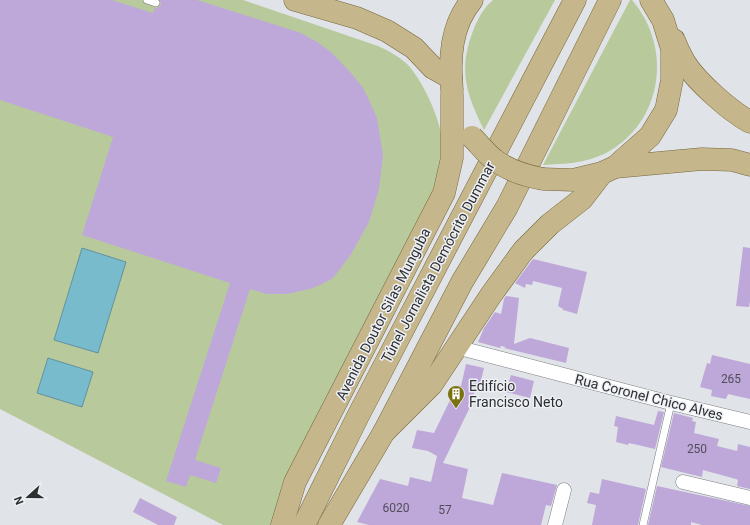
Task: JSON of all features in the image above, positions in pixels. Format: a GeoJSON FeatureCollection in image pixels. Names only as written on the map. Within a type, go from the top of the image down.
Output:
{"type":"FeatureCollection","features":[{"type":"Feature","properties":{"kind":"main road"},"geometry":{"type":"LineString","coordinates":[[295,0],[357,18],[387,31],[414,48],[451,86],[459,115],[472,137],[496,161],[510,170],[526,176],[543,179],[573,180],[608,170],[702,159],[732,160],[750,165]]}},
{"type":"Feature","properties":{"kind":"main road","name":"Avenida Doutor Silas Munguba"},"geometry":{"type":"LineString","coordinates":[[282,525],[295,482],[444,193],[452,158],[451,55],[454,36],[461,16],[472,0]]}},
{"type":"Feature","properties":{"kind":"main road","name":"Túnel Jornalista Demócrito Dummar"},"geometry":{"type":"LineString","coordinates":[[304,525],[358,416],[575,0]]}},
{"type":"Feature","properties":{"kind":"main road"},"geometry":{"type":"LineString","coordinates":[[329,525],[384,432],[462,282],[507,207],[610,0]]}},
{"type":"Feature","properties":{"kind":"main road"},"geometry":{"type":"LineString","coordinates":[[384,432],[432,384],[491,295],[523,251],[550,224],[582,199],[608,170],[650,136],[666,110],[672,80],[672,49],[658,7]]}},
{"type":"Feature","properties":{"kind":"main road"},"geometry":{"type":"LineString","coordinates":[[658,7],[685,64],[708,88],[740,116],[750,122]]}},
{"type":"Feature","properties":{"kind":"street","name":"Rua Coronel Chico Alves"},"geometry":{"type":"LineString","coordinates":[[456,347],[671,404],[750,422]]}},
{"type":"Feature","properties":{"kind":"street"},"geometry":{"type":"LineString","coordinates":[[683,482],[750,498]]}},
{"type":"Feature","properties":{"kind":"street"},"geometry":{"type":"LineString","coordinates":[[555,525],[564,490]]}},
{"type":"Feature","properties":{"kind":"lane"},"geometry":{"type":"LineString","coordinates":[[147,0],[156,3]]}},
{"type":"Feature","properties":{"kind":"lane"},"geometry":{"type":"LineString","coordinates":[[643,525],[671,404]]}},
{"type":"Feature","properties":{"kind":"green space"},"geometry":{"type":"Polygon","coordinates":[[[0,0],[243,0],[378,46],[397,56],[407,64],[419,79],[430,100],[441,132],[442,141],[440,162],[432,195],[273,525],[223,525],[0,409],[0,0]]]}},
{"type":"Feature","properties":{"kind":"green space"},"geometry":{"type":"Polygon","coordinates":[[[493,0],[555,0],[484,130],[469,93],[465,70],[468,45],[473,31],[484,10],[493,0]]]}},
{"type":"Feature","properties":{"kind":"green space"},"geometry":{"type":"Polygon","coordinates":[[[630,0],[632,0],[645,19],[653,40],[657,61],[656,83],[650,104],[640,123],[625,139],[606,153],[583,161],[543,165],[630,0]]]}},
{"type":"Feature","properties":{"kind":"water"},"geometry":{"type":"Polygon","coordinates":[[[82,248],[126,262],[98,353],[54,340],[82,248]]]}},
{"type":"Feature","properties":{"kind":"water"},"geometry":{"type":"Polygon","coordinates":[[[48,358],[93,372],[82,407],[37,393],[48,358]]]}},
{"type":"Feature","properties":{"kind":"building"},"geometry":{"type":"Polygon","coordinates":[[[0,0],[112,0],[153,13],[155,8],[161,5],[160,0],[197,0],[301,33],[317,42],[331,52],[352,74],[363,88],[369,100],[377,118],[383,155],[379,189],[369,222],[350,256],[333,278],[310,289],[287,294],[267,294],[250,289],[195,460],[221,468],[216,483],[190,475],[186,487],[166,481],[230,283],[82,235],[113,137],[0,100],[0,0]]]}},
{"type":"Feature","properties":{"kind":"building"},"geometry":{"type":"Polygon","coordinates":[[[743,247],[750,248],[749,307],[736,306],[743,247]]]}},
{"type":"Feature","properties":{"kind":"building"},"geometry":{"type":"Polygon","coordinates":[[[533,259],[587,272],[577,314],[563,310],[558,306],[562,288],[533,281],[532,285],[526,284],[525,288],[515,283],[533,259]]]}},
{"type":"Feature","properties":{"kind":"building"},"geometry":{"type":"Polygon","coordinates":[[[506,296],[519,298],[514,344],[530,338],[569,348],[566,363],[504,348],[506,347],[501,346],[500,348],[478,342],[484,328],[495,312],[501,314],[506,296]]]}},
{"type":"Feature","properties":{"kind":"building"},"geometry":{"type":"Polygon","coordinates":[[[712,355],[750,364],[750,399],[728,394],[726,399],[711,396],[712,390],[700,387],[707,363],[710,364],[712,355]]]}},
{"type":"Feature","properties":{"kind":"building"},"geometry":{"type":"Polygon","coordinates":[[[466,364],[484,368],[479,389],[476,389],[468,406],[470,407],[443,463],[468,469],[462,498],[493,505],[502,473],[557,485],[551,506],[546,505],[541,525],[369,525],[357,522],[380,479],[408,486],[410,477],[431,482],[437,456],[428,451],[412,448],[417,430],[434,433],[451,398],[454,399],[458,385],[461,386],[466,364]]]}},
{"type":"Feature","properties":{"kind":"building"},"geometry":{"type":"Polygon","coordinates":[[[511,375],[534,381],[530,398],[506,392],[511,375]]]}},
{"type":"Feature","properties":{"kind":"building"},"geometry":{"type":"Polygon","coordinates":[[[658,411],[664,412],[655,449],[629,443],[628,445],[616,442],[618,427],[614,426],[616,416],[654,425],[658,411]]]}},
{"type":"Feature","properties":{"kind":"building"},"geometry":{"type":"Polygon","coordinates":[[[674,413],[693,418],[692,421],[696,422],[694,433],[719,439],[717,446],[737,451],[738,444],[750,447],[750,489],[737,486],[738,480],[736,479],[703,470],[702,477],[661,467],[674,413]]]}},
{"type":"Feature","properties":{"kind":"building"},"geometry":{"type":"Polygon","coordinates":[[[602,479],[646,489],[638,525],[592,525],[596,505],[587,503],[590,492],[599,494],[602,479]]]}},
{"type":"Feature","properties":{"kind":"building"},"geometry":{"type":"Polygon","coordinates":[[[657,486],[750,506],[750,525],[702,525],[691,522],[691,525],[648,525],[657,486]]]}},
{"type":"Feature","properties":{"kind":"building"},"geometry":{"type":"Polygon","coordinates":[[[140,498],[177,517],[174,525],[158,525],[133,512],[140,498]]]}},
{"type":"Feature","properties":{"kind":"place","name":"Edifício Francisco Neto"},"geometry":{"type":"Point","coordinates":[456,409]}}]}
